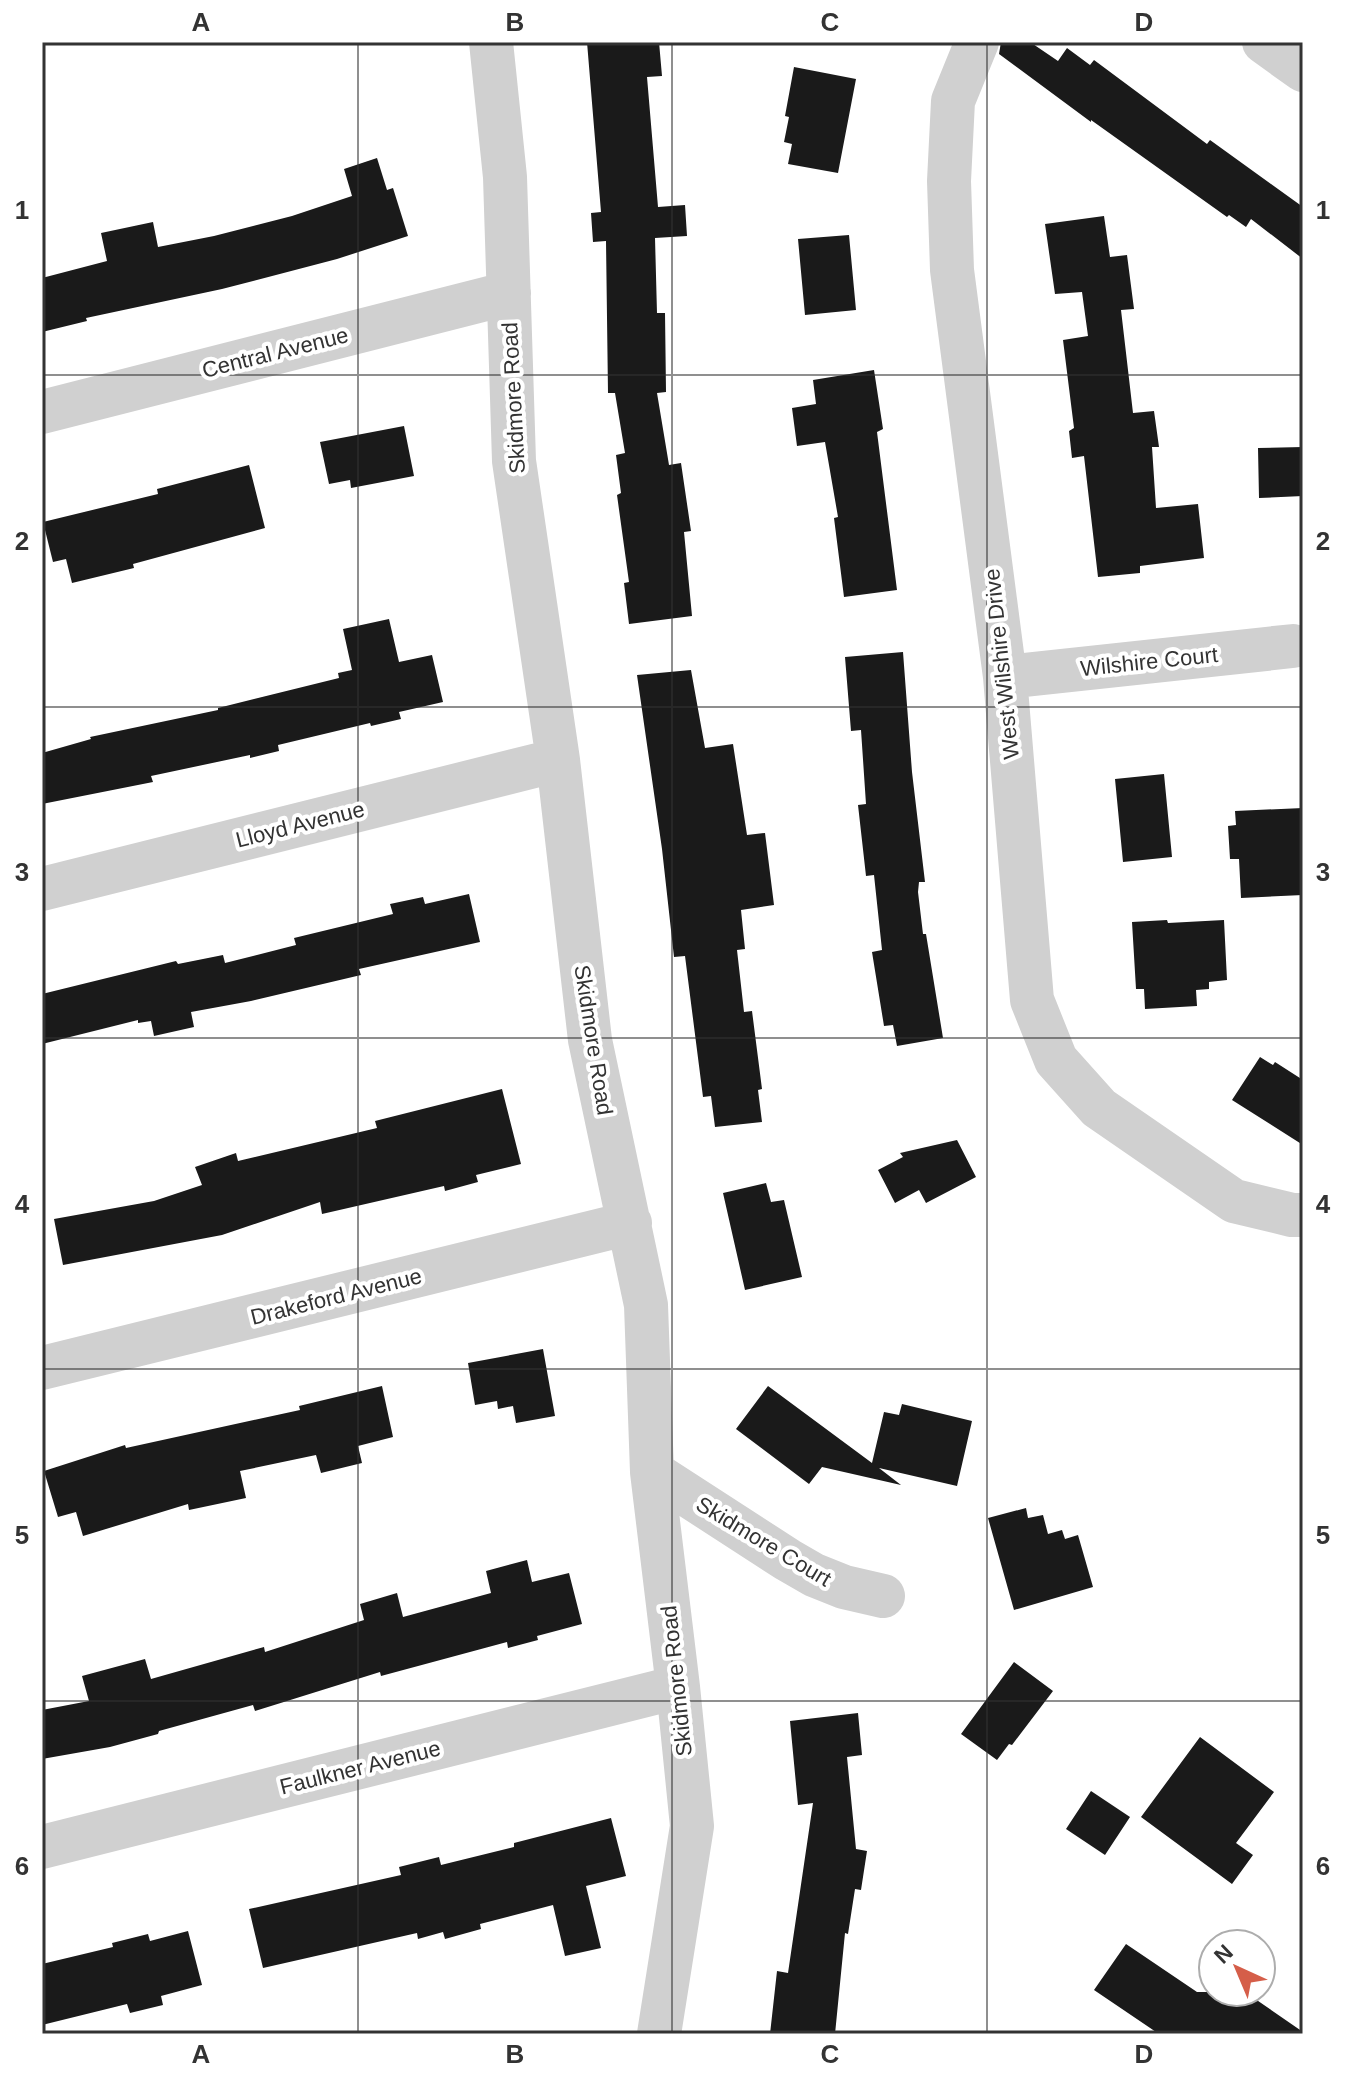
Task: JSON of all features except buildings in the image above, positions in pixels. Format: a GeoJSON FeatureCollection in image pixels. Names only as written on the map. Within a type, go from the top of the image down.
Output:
{"type":"FeatureCollection","features":[{"type":"Feature","properties":{"kind":"street","name":"Skidmore Road"},"geometry":{"type":"LineString","coordinates":[[491,42],[505,177],[514,461],[558,760],[590,1040],[646,1305],[652,1472],[692,1826],[659,2034]]}},
{"type":"Feature","properties":{"kind":"street","name":"West Wilshire Drive"},"geometry":{"type":"LineString","coordinates":[[977,42],[953,101],[949,181],[952,270],[1005,677],[1032,1000],[1056,1060],[1099,1108],[1234,1201],[1303,1215]]}},
{"type":"Feature","properties":{"kind":"street"},"geometry":{"type":"LineString","coordinates":[[1264,42],[1303,70]]}},
{"type":"Feature","properties":{"kind":"street","name":"Central Avenue"},"geometry":{"type":"LineString","coordinates":[[42,412],[509,293]]}},
{"type":"Feature","properties":{"kind":"street","name":"Wilshire Court"},"geometry":{"type":"LineString","coordinates":[[1005,677],[1293,646]]}},
{"type":"Feature","properties":{"kind":"street","name":"Lloyd Avenue"},"geometry":{"type":"LineString","coordinates":[[42,889],[558,760]]}},
{"type":"Feature","properties":{"kind":"street","name":"Drakeford Avenue"},"geometry":{"type":"LineString","coordinates":[[42,1368],[630,1223]]}},
{"type":"Feature","properties":{"kind":"street","name":"Skidmore Court"},"geometry":{"type":"LineString","coordinates":[[652,1472],[814,1575],[844,1587],[883,1596]]}},
{"type":"Feature","properties":{"kind":"street","name":"Faulkner Avenue"},"geometry":{"type":"LineString","coordinates":[[42,1847],[678,1687]]}}]}
